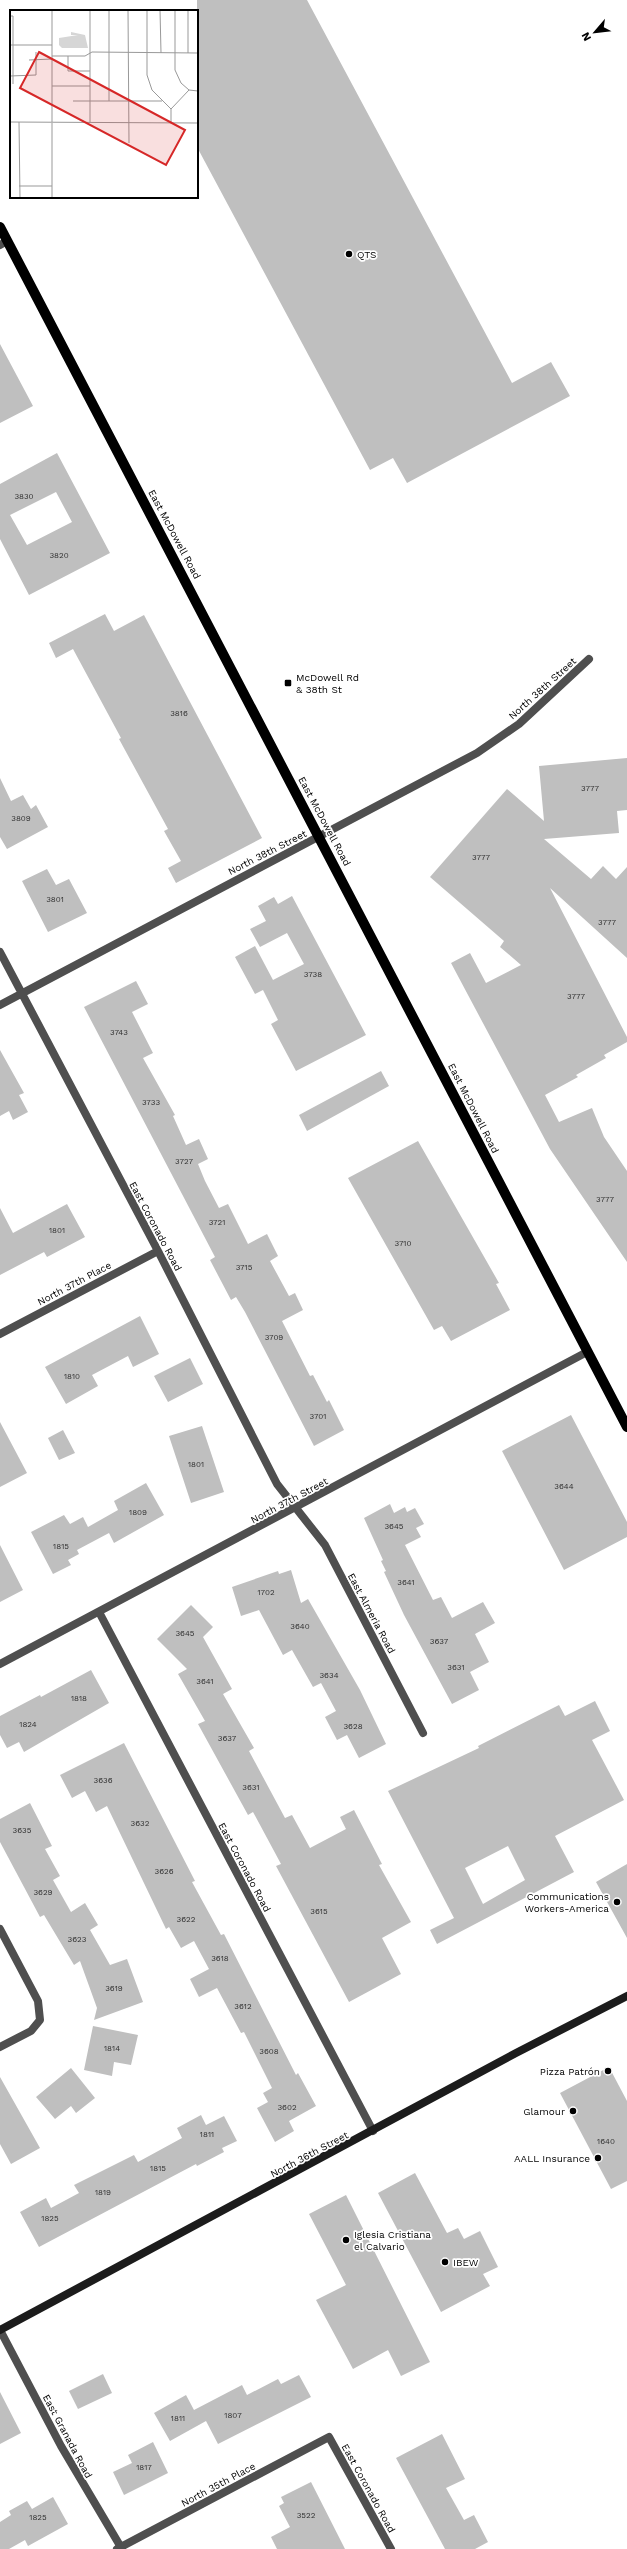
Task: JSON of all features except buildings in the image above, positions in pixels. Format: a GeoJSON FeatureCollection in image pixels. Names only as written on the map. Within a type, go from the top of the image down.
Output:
{"type":"FeatureCollection","features":[{"type":"Feature","properties":{"kind":"main road","name":"East McDowell Road"},"geometry":{"type":"LineString","coordinates":[[0,227],[4,243],[319,836],[627,1427]]}},
{"type":"Feature","properties":{"kind":"main road","name":"North 36th Street"},"geometry":{"type":"LineString","coordinates":[[0,2330],[516,2053],[627,1996]]}},
{"type":"Feature","properties":{"kind":"street","name":"North 38th Street"},"geometry":{"type":"LineString","coordinates":[[0,1005],[478,753],[541,705],[589,659]]}},
{"type":"Feature","properties":{"kind":"street","name":"East Coronado Road"},"geometry":{"type":"LineString","coordinates":[[0,952],[158,1250],[277,1484],[296,1508]]}},
{"type":"Feature","properties":{"kind":"street","name":"North 37th Place"},"geometry":{"type":"LineString","coordinates":[[0,1334],[158,1250]]}},
{"type":"Feature","properties":{"kind":"street","name":"North 37th Street"},"geometry":{"type":"LineString","coordinates":[[0,1664],[587,1352]]}},
{"type":"Feature","properties":{"kind":"street","name":"East Almeria Road"},"geometry":{"type":"LineString","coordinates":[[296,1508],[325,1545],[423,1733]]}},
{"type":"Feature","properties":{"kind":"street","name":"East Coronado Road"},"geometry":{"type":"LineString","coordinates":[[99,1612],[373,2131]]}},
{"type":"Feature","properties":{"kind":"street"},"geometry":{"type":"LineString","coordinates":[[0,1929],[38,2001],[40,2020],[31,2031],[0,2047]]}},
{"type":"Feature","properties":{"kind":"street","name":"East Granada Road"},"geometry":{"type":"LineString","coordinates":[[0,2330],[61,2446],[120,2548]]}},
{"type":"Feature","properties":{"kind":"street","name":"East Coronado Road"},"geometry":{"type":"LineString","coordinates":[[329,2437],[392,2549]]}},
{"type":"Feature","properties":{"kind":"street","name":"North 35th Place"},"geometry":{"type":"LineString","coordinates":[[120,2548],[329,2437]]}},
{"type":"Feature","properties":{"kind":"place","name":"QTS"},"geometry":{"type":"Point","coordinates":[349,254]}},
{"type":"Feature","properties":{"kind":"place","name":"McDowell Rd & 38th St"},"geometry":{"type":"Point","coordinates":[288,683]}},
{"type":"Feature","properties":{"kind":"place","name":"Communications Workers-America"},"geometry":{"type":"Point","coordinates":[617,1902]}},
{"type":"Feature","properties":{"kind":"place","name":"Pizza Patrón"},"geometry":{"type":"Point","coordinates":[608,2071]}},
{"type":"Feature","properties":{"kind":"place","name":"Glamour"},"geometry":{"type":"Point","coordinates":[573,2111]}},
{"type":"Feature","properties":{"kind":"place","name":"AALL Insurance"},"geometry":{"type":"Point","coordinates":[598,2158]}},
{"type":"Feature","properties":{"kind":"place","name":"Iglesia Cristiana el Calvario"},"geometry":{"type":"Point","coordinates":[346,2240]}},
{"type":"Feature","properties":{"kind":"place","name":"IBEW"},"geometry":{"type":"Point","coordinates":[445,2262]}}]}
